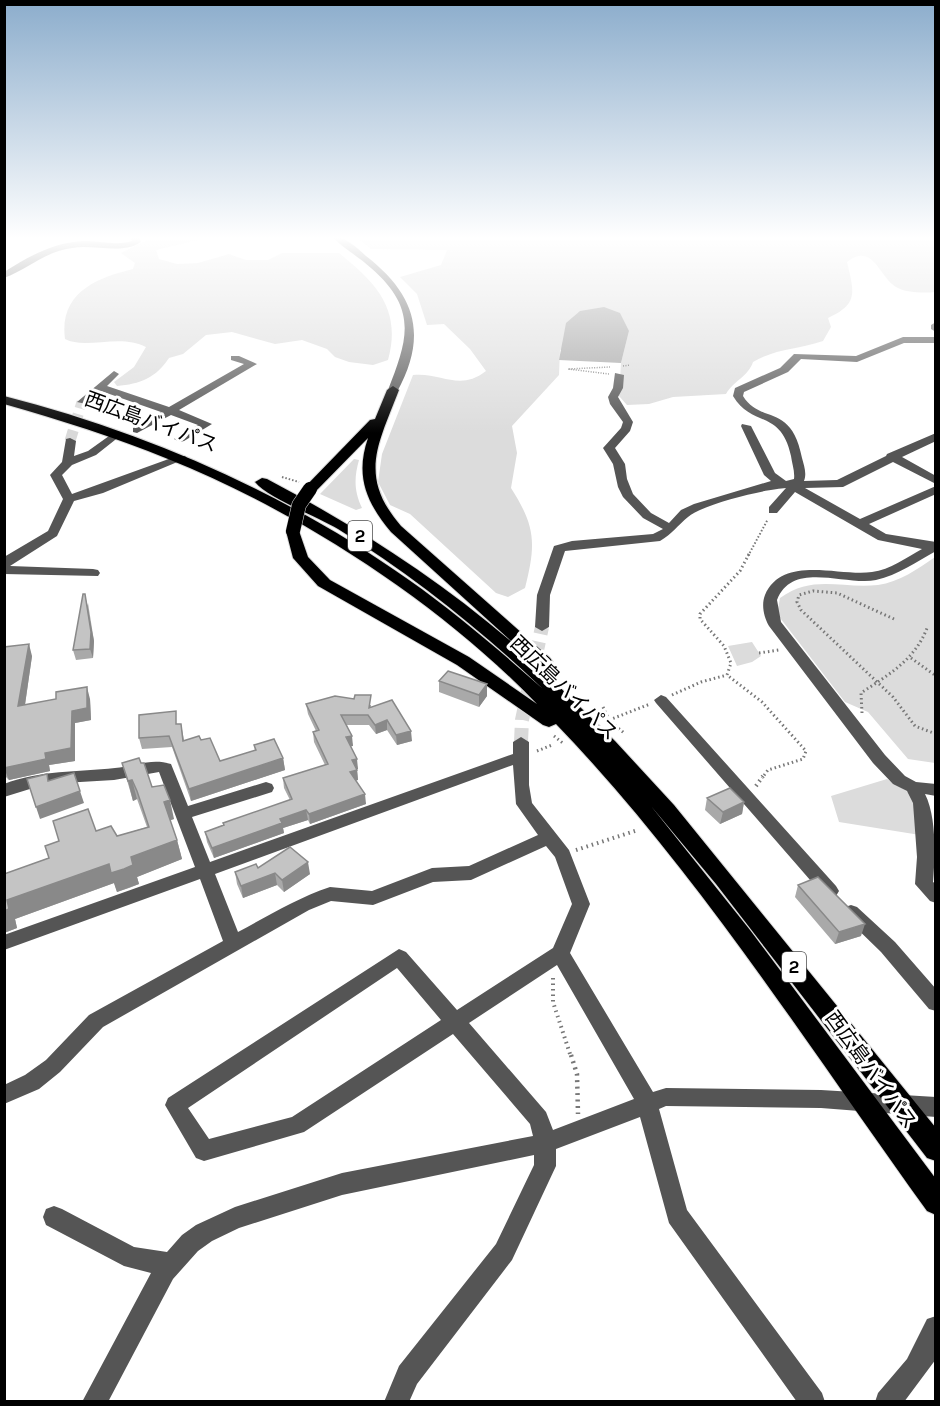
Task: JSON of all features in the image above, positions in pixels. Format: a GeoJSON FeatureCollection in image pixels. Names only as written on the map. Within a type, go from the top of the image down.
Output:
{"type":"FeatureCollection","features":[{"type":"Feature","properties":{"kind":"highway"},"geometry":{"type":"LineString","coordinates":[[393,390],[375,422],[362,439],[307,486],[293,531],[297,549],[307,567],[334,591],[435,645],[495,681],[604,762]]}},
{"type":"Feature","properties":{"kind":"highway"},"geometry":{"type":"LineString","coordinates":[[393,390],[367,462],[368,485],[385,517],[543,661],[594,717],[650,788]]}},
{"type":"Feature","properties":{"kind":"highway","name":"西広島バイパス"},"geometry":{"type":"LineString","coordinates":[[4,392],[137,430],[219,462],[271,486],[350,529],[411,570],[482,623],[537,671],[592,725],[650,788],[731,887],[936,1149]]}},
{"type":"Feature","properties":{"kind":"highway","name":"西広島バイパス"},"geometry":{"type":"LineString","coordinates":[[4,400],[116,434],[181,458],[274,502],[350,544],[408,584],[505,664],[604,762],[710,895],[936,1202]]}},
{"type":"Feature","properties":{"kind":"street"},"geometry":{"type":"LineString","coordinates":[[393,390],[410,342],[411,327],[403,302]]}},
{"type":"Feature","properties":{"kind":"street"},"geometry":{"type":"LineString","coordinates":[[773,510],[788,485],[798,481],[801,471],[790,433],[780,421],[743,404],[738,396],[739,390],[784,370],[798,356],[856,359],[903,340],[936,340]]}},
{"type":"Feature","properties":{"kind":"street"},"geometry":{"type":"LineString","coordinates":[[137,430],[252,364],[235,358]]}},
{"type":"Feature","properties":{"kind":"street"},"geometry":{"type":"LineString","coordinates":[[82,402],[114,374]]}},
{"type":"Feature","properties":{"kind":"street"},"geometry":{"type":"LineString","coordinates":[[619,375],[618,388],[613,397],[615,404],[628,422],[626,429],[609,448],[610,452],[620,465],[623,485],[639,508],[661,524],[671,528]]}},
{"type":"Feature","properties":{"kind":"street"},"geometry":{"type":"LineString","coordinates":[[100,387],[207,424],[180,439]]}},
{"type":"Feature","properties":{"kind":"street"},"geometry":{"type":"LineString","coordinates":[[744,428],[771,475],[893,540],[935,546]]}},
{"type":"Feature","properties":{"kind":"street"},"geometry":{"type":"LineString","coordinates":[[69,499],[56,475],[69,463],[92,453],[116,434]]}},
{"type":"Feature","properties":{"kind":"street"},"geometry":{"type":"LineString","coordinates":[[542,627],[541,605],[545,583],[559,549],[572,545],[656,538],[671,528],[685,513],[749,490],[788,485],[839,484],[891,456],[936,436]]}},
{"type":"Feature","properties":{"kind":"street"},"geometry":{"type":"LineString","coordinates":[[69,463],[70,441]]}},
{"type":"Feature","properties":{"kind":"street"},"geometry":{"type":"LineString","coordinates":[[891,456],[936,481]]}},
{"type":"Feature","properties":{"kind":"street"},"geometry":{"type":"LineString","coordinates":[[4,565],[12,556],[51,536],[69,499],[181,458]]}},
{"type":"Feature","properties":{"kind":"street"},"geometry":{"type":"LineString","coordinates":[[860,524],[936,489]]}},
{"type":"Feature","properties":{"kind":"street"},"geometry":{"type":"LineString","coordinates":[[935,546],[881,574],[856,578],[822,573],[799,576],[778,585],[769,596],[767,609],[774,623],[879,759],[899,780],[913,787],[936,790]]}},
{"type":"Feature","properties":{"kind":"street"},"geometry":{"type":"LineString","coordinates":[[4,570],[93,573]]}},
{"type":"Feature","properties":{"kind":"street"},"geometry":{"type":"LineString","coordinates":[[661,700],[827,888],[888,947],[936,1003]]}},
{"type":"Feature","properties":{"kind":"street"},"geometry":{"type":"LineString","coordinates":[[4,943],[206,872],[521,750],[524,804],[563,855],[580,904],[560,953],[456,1022],[297,1125],[204,1151],[175,1105],[399,957],[456,1022],[539,1119],[545,1142],[545,1166],[504,1252],[408,1375],[396,1401]]}},
{"type":"Feature","properties":{"kind":"street"},"geometry":{"type":"LineString","coordinates":[[4,791],[44,777],[113,775],[159,766],[168,772],[234,945]]}},
{"type":"Feature","properties":{"kind":"street"},"geometry":{"type":"LineString","coordinates":[[913,787],[921,803],[931,858],[924,884],[936,896]]}},
{"type":"Feature","properties":{"kind":"street"},"geometry":{"type":"LineString","coordinates":[[184,813],[266,788]]}},
{"type":"Feature","properties":{"kind":"street"},"geometry":{"type":"LineString","coordinates":[[4,1095],[32,1082],[53,1066],[96,1021],[303,905],[330,894],[373,898],[432,875],[471,873],[549,837]]}},
{"type":"Feature","properties":{"kind":"street"},"geometry":{"type":"LineString","coordinates":[[560,953],[647,1103],[677,1215],[813,1401]]}},
{"type":"Feature","properties":{"kind":"street"},"geometry":{"type":"LineString","coordinates":[[94,1401],[155,1287],[171,1264],[190,1244],[219,1224],[327,1188],[482,1158],[545,1142],[647,1103],[672,1097],[821,1099],[936,1107]]}},
{"type":"Feature","properties":{"kind":"street"},"geometry":{"type":"LineString","coordinates":[[54,1217],[132,1258],[171,1264]]}},
{"type":"Feature","properties":{"kind":"street"},"geometry":{"type":"LineString","coordinates":[[887,1401],[917,1370],[929,1349],[936,1328]]}},
{"type":"Feature","properties":{"kind":"path"},"geometry":{"type":"LineString","coordinates":[[619,375],[568,369],[630,365]]}},
{"type":"Feature","properties":{"kind":"path"},"geometry":{"type":"LineString","coordinates":[[281,477],[307,486]]}},
{"type":"Feature","properties":{"kind":"path"},"geometry":{"type":"LineString","coordinates":[[727,675],[731,663],[724,646],[700,619],[700,614],[740,571],[773,510]]}},
{"type":"Feature","properties":{"kind":"path"},"geometry":{"type":"LineString","coordinates":[[894,619],[873,613],[837,591],[824,588],[799,595],[797,602],[801,610],[877,681],[915,726],[936,734]]}},
{"type":"Feature","properties":{"kind":"path"},"geometry":{"type":"LineString","coordinates":[[846,602],[852,600]]}},
{"type":"Feature","properties":{"kind":"path"},"geometry":{"type":"LineString","coordinates":[[861,693],[911,658],[924,641],[927,628]]}},
{"type":"Feature","properties":{"kind":"path"},"geometry":{"type":"LineString","coordinates":[[911,658],[936,676]]}},
{"type":"Feature","properties":{"kind":"path"},"geometry":{"type":"LineString","coordinates":[[609,720],[701,682],[727,675]]}},
{"type":"Feature","properties":{"kind":"path"},"geometry":{"type":"LineString","coordinates":[[727,675],[762,702],[806,751],[803,759],[768,770],[763,779],[746,796]]}},
{"type":"Feature","properties":{"kind":"path"},"geometry":{"type":"LineString","coordinates":[[603,708],[609,720],[624,733]]}},
{"type":"Feature","properties":{"kind":"path"},"geometry":{"type":"LineString","coordinates":[[563,855],[635,831]]}},
{"type":"Feature","properties":{"kind":"path"},"geometry":{"type":"LineString","coordinates":[[560,953],[552,981],[553,1002],[577,1074],[579,1101],[576,1132]]}},
{"type":"Feature","properties":{"kind":"shaded area"},"geometry":{"type":"Polygon","coordinates":[[[73,302],[384,302],[391,326],[391,342],[388,360],[373,365],[349,362],[335,357],[327,349],[302,340],[275,344],[232,332],[206,335],[183,354],[169,358],[159,371],[147,379],[117,386],[114,382],[134,367],[146,347],[125,341],[83,343],[65,339],[68,310],[73,302]]]}},
{"type":"Feature","properties":{"kind":"shaded area"},"geometry":{"type":"Polygon","coordinates":[[[419,302],[849,302],[845,308],[828,318],[831,327],[823,341],[762,357],[753,362],[748,371],[726,394],[673,397],[649,404],[627,405],[619,396],[621,363],[629,331],[560,350],[559,375],[512,426],[517,453],[511,488],[529,525],[532,547],[525,588],[508,597],[496,593],[410,514],[390,505],[378,482],[382,454],[413,375],[459,381],[476,377],[486,371],[470,349],[444,324],[427,325],[419,302]]]}},
{"type":"Feature","properties":{"kind":"shaded area"},"geometry":{"type":"Polygon","coordinates":[[[604,307],[620,313],[629,331],[621,363],[559,360],[566,323],[580,311],[604,307]]]}},
{"type":"Feature","properties":{"kind":"shaded area"},"geometry":{"type":"Polygon","coordinates":[[[354,459],[359,460],[356,484],[357,496],[362,508],[356,510],[320,494],[354,459]]]}},
{"type":"Feature","properties":{"kind":"shaded area"},"geometry":{"type":"Polygon","coordinates":[[[935,557],[935,763],[908,759],[868,712],[845,702],[777,614],[780,598],[804,586],[816,584],[878,585],[908,574],[935,557]]]}},
{"type":"Feature","properties":{"kind":"shaded area"},"geometry":{"type":"Polygon","coordinates":[[[752,642],[761,656],[752,662],[737,666],[728,646],[752,642]]]}},
{"type":"Feature","properties":{"kind":"shaded area"},"geometry":{"type":"Polygon","coordinates":[[[887,779],[916,797],[920,835],[839,822],[831,796],[887,779]]]}},
{"type":"Feature","properties":{"kind":"building"},"geometry":{"type":"Polygon","coordinates":[[[83,594],[85,594],[91,632],[90,649],[73,650],[83,594]]]}},
{"type":"Feature","properties":{"kind":"building"},"geometry":{"type":"Polygon","coordinates":[[[29,644],[18,706],[56,699],[56,692],[87,687],[87,708],[72,711],[71,748],[45,753],[46,759],[4,768],[4,647],[29,644]]]}},
{"type":"Feature","properties":{"kind":"building"},"geometry":{"type":"Polygon","coordinates":[[[448,671],[487,684],[479,695],[439,681],[448,671]]]}},
{"type":"Feature","properties":{"kind":"building"},"geometry":{"type":"Polygon","coordinates":[[[355,695],[371,695],[369,708],[392,700],[411,731],[396,735],[387,720],[375,725],[368,715],[341,715],[352,736],[346,737],[357,759],[352,760],[357,770],[350,772],[365,794],[309,814],[306,810],[280,819],[282,823],[212,848],[205,832],[224,825],[223,823],[292,799],[283,778],[328,764],[313,732],[319,730],[306,704],[335,696],[354,699],[355,695]]]}},
{"type":"Feature","properties":{"kind":"building"},"geometry":{"type":"Polygon","coordinates":[[[176,711],[176,724],[181,724],[183,741],[199,736],[201,740],[210,738],[220,761],[256,750],[254,745],[274,739],[283,758],[189,789],[169,736],[139,738],[139,715],[176,711]]]}},
{"type":"Feature","properties":{"kind":"building"},"geometry":{"type":"Polygon","coordinates":[[[139,758],[141,763],[144,763],[152,787],[164,785],[170,800],[164,802],[177,840],[131,857],[133,865],[124,869],[111,873],[109,864],[7,900],[9,909],[4,911],[4,874],[49,858],[45,846],[59,841],[53,821],[88,809],[96,831],[111,826],[117,836],[149,827],[137,791],[132,780],[128,781],[122,763],[139,758]]]}},
{"type":"Feature","properties":{"kind":"building"},"geometry":{"type":"Polygon","coordinates":[[[74,773],[80,791],[36,807],[27,779],[47,774],[48,781],[74,773]]]}},
{"type":"Feature","properties":{"kind":"building"},"geometry":{"type":"Polygon","coordinates":[[[730,788],[744,802],[723,812],[707,798],[730,788]]]}},
{"type":"Feature","properties":{"kind":"building"},"geometry":{"type":"Polygon","coordinates":[[[290,847],[308,862],[282,880],[275,873],[241,886],[235,872],[256,864],[258,868],[290,847]]]}},
{"type":"Feature","properties":{"kind":"building"},"geometry":{"type":"Polygon","coordinates":[[[818,877],[865,924],[839,932],[798,885],[818,877]]]}},
{"type":"Feature","properties":{"kind":"tunnel"},"geometry":{"type":"LineString","coordinates":[[70,441],[82,402]]}},
{"type":"Feature","properties":{"kind":"tunnel"},"geometry":{"type":"LineString","coordinates":[[521,742],[522,720],[542,627]]}}]}
